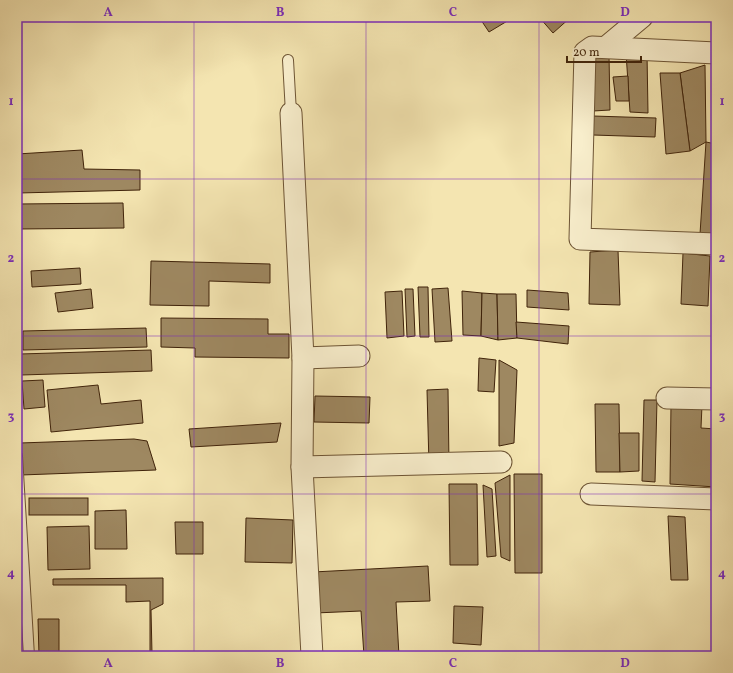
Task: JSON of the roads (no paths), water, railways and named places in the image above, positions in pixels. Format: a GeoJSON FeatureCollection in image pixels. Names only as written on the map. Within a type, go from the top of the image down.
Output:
{"type":"FeatureCollection","features":[{"type":"Feature","properties":{"kind":"street"},"geometry":{"type":"LineString","coordinates":[[606,47],[642,17]]}},
{"type":"Feature","properties":{"kind":"street"},"geometry":{"type":"LineString","coordinates":[[716,53],[606,47],[592,47],[585,52],[580,239],[716,244]]}},
{"type":"Feature","properties":{"kind":"street"},"geometry":{"type":"LineString","coordinates":[[291,113],[303,358],[302,467],[312,656]]}},
{"type":"Feature","properties":{"kind":"street"},"geometry":{"type":"LineString","coordinates":[[303,358],[359,356]]}},
{"type":"Feature","properties":{"kind":"street"},"geometry":{"type":"LineString","coordinates":[[667,398],[716,399]]}},
{"type":"Feature","properties":{"kind":"street"},"geometry":{"type":"LineString","coordinates":[[302,467],[501,462]]}},
{"type":"Feature","properties":{"kind":"street"},"geometry":{"type":"LineString","coordinates":[[591,494],[716,499]]}},
{"type":"Feature","properties":{"kind":"lane"},"geometry":{"type":"LineString","coordinates":[[288,60],[291,113]]}},
{"type":"Feature","properties":{"kind":"lane"},"geometry":{"type":"LineString","coordinates":[[17,456],[29,656]]}}]}
